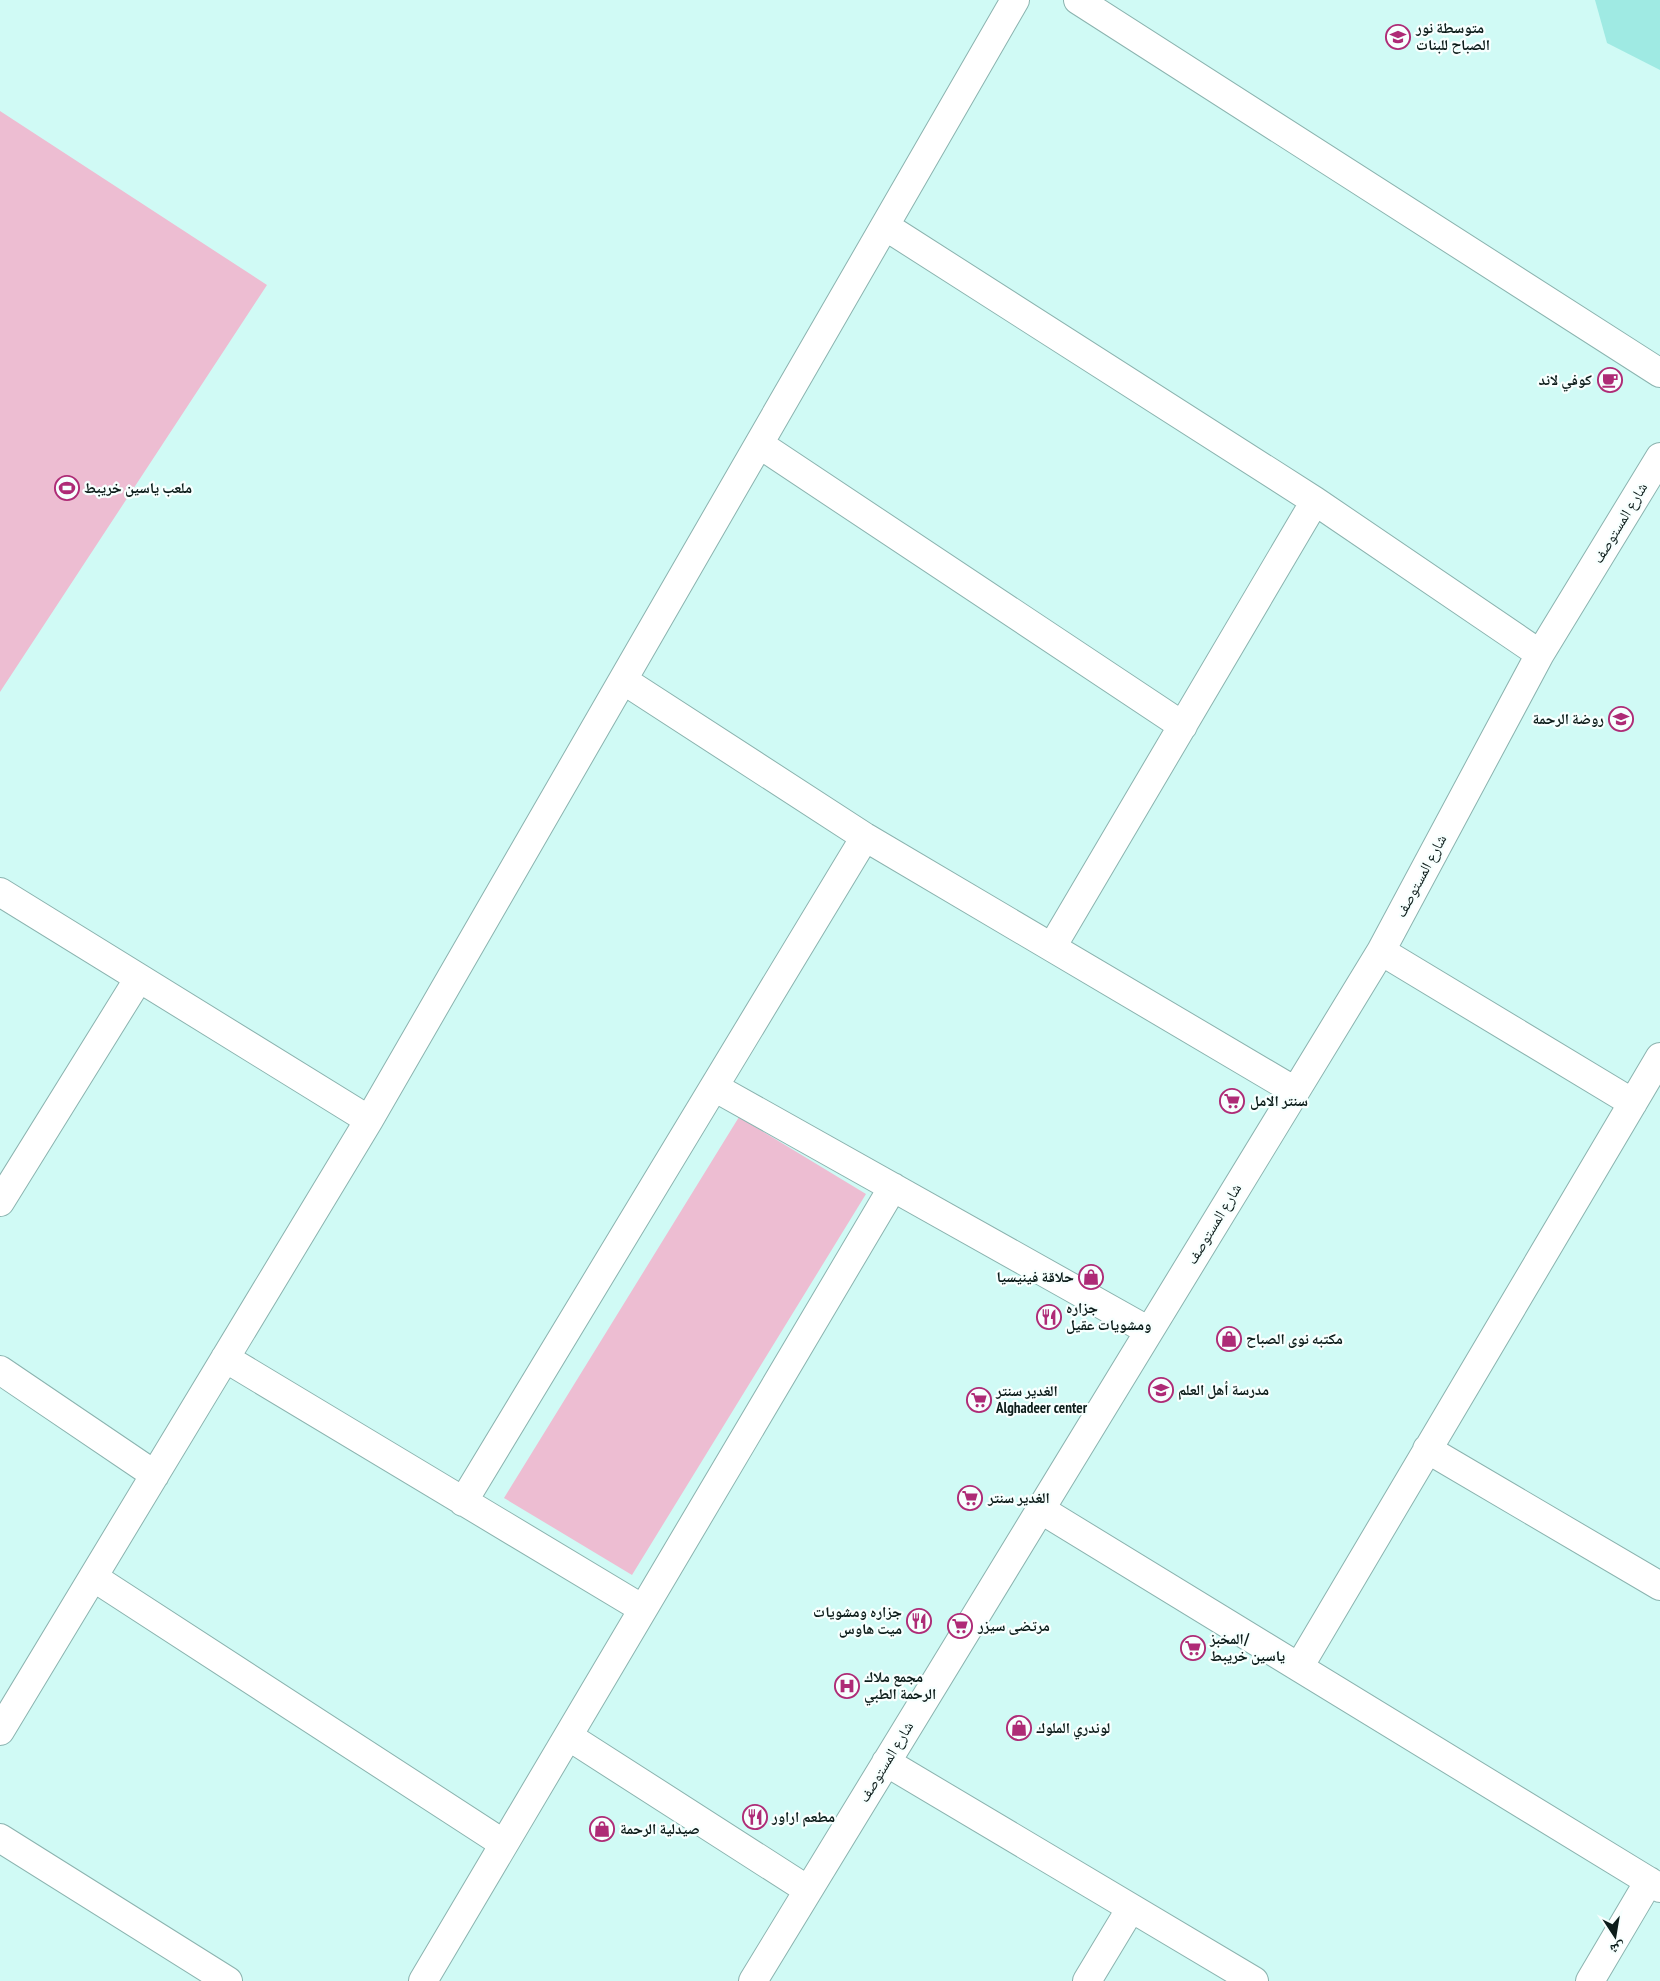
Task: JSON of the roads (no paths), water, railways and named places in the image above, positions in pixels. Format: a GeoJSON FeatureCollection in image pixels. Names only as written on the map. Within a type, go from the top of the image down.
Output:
{"type":"FeatureCollection","features":[{"type":"Feature","properties":{"kind":"street"},"geometry":{"type":"LineString","coordinates":[[0,1731],[369,1120],[1015,0]]}},
{"type":"Feature","properties":{"kind":"street"},"geometry":{"type":"LineString","coordinates":[[1078,0],[1660,372]]}},
{"type":"Feature","properties":{"kind":"street"},"geometry":{"type":"LineString","coordinates":[[885,226],[1315,502],[1540,654]]}},
{"type":"Feature","properties":{"kind":"street"},"geometry":{"type":"LineString","coordinates":[[759,444],[1183,726]]}},
{"type":"Feature","properties":{"kind":"street","name":"شارع المستوصف"},"geometry":{"type":"LineString","coordinates":[[753,1981],[1381,951],[1540,654],[1660,457]]}},
{"type":"Feature","properties":{"kind":"street"},"geometry":{"type":"LineString","coordinates":[[1052,947],[1315,502]]}},
{"type":"Feature","properties":{"kind":"street"},"geometry":{"type":"LineString","coordinates":[[623,680],[866,837],[1295,1091]]}},
{"type":"Feature","properties":{"kind":"street"},"geometry":{"type":"LineString","coordinates":[[463,1502],[866,837]]}},
{"type":"Feature","properties":{"kind":"street"},"geometry":{"type":"LineString","coordinates":[[0,892],[369,1120]]}},
{"type":"Feature","properties":{"kind":"street"},"geometry":{"type":"LineString","coordinates":[[1381,951],[1633,1103]]}},
{"type":"Feature","properties":{"kind":"street"},"geometry":{"type":"LineString","coordinates":[[0,1202],[139,978]]}},
{"type":"Feature","properties":{"kind":"street"},"geometry":{"type":"LineString","coordinates":[[1299,1667],[1660,1057]]}},
{"type":"Feature","properties":{"kind":"street"},"geometry":{"type":"LineString","coordinates":[[714,1086],[1149,1331]]}},
{"type":"Feature","properties":{"kind":"street"},"geometry":{"type":"LineString","coordinates":[[423,1981],[893,1187]]}},
{"type":"Feature","properties":{"kind":"street"},"geometry":{"type":"LineString","coordinates":[[226,1358],[643,1609]]}},
{"type":"Feature","properties":{"kind":"street"},"geometry":{"type":"LineString","coordinates":[[0,1370],[155,1475]]}},
{"type":"Feature","properties":{"kind":"street"},"geometry":{"type":"LineString","coordinates":[[1427,1449],[1658,1579]]}},
{"type":"Feature","properties":{"kind":"street"},"geometry":{"type":"LineString","coordinates":[[1040,1509],[1654,1884],[1590,1981]]}},
{"type":"Feature","properties":{"kind":"street"},"geometry":{"type":"LineString","coordinates":[[93,1577],[504,1844]]}},
{"type":"Feature","properties":{"kind":"street"},"geometry":{"type":"LineString","coordinates":[[568,1736],[808,1890]]}},
{"type":"Feature","properties":{"kind":"street"},"geometry":{"type":"LineString","coordinates":[[886,1762],[1254,1981]]}},
{"type":"Feature","properties":{"kind":"street"},"geometry":{"type":"LineString","coordinates":[[0,1838],[228,1981]]}},
{"type":"Feature","properties":{"kind":"street"},"geometry":{"type":"LineString","coordinates":[[1086,1981],[1131,1908]]}},
{"type":"Feature","properties":{"kind":"place","name":"متوسطة نور الصباح للبنات"},"geometry":{"type":"Point","coordinates":[1398,37]}},
{"type":"Feature","properties":{"kind":"place","name":"كوفي لاند"},"geometry":{"type":"Point","coordinates":[1610,380]}},
{"type":"Feature","properties":{"kind":"place","name":"ملعب ياسين خريبط"},"geometry":{"type":"Point","coordinates":[67,488]}},
{"type":"Feature","properties":{"kind":"place","name":"روضة الرحمة"},"geometry":{"type":"Point","coordinates":[1621,719]}},
{"type":"Feature","properties":{"kind":"place","name":"سنتر الامل"},"geometry":{"type":"Point","coordinates":[1232,1101]}},
{"type":"Feature","properties":{"kind":"place","name":"حلاقة فينيسيا"},"geometry":{"type":"Point","coordinates":[1091,1277]}},
{"type":"Feature","properties":{"kind":"place","name":"جزاره ومشويات عقيل"},"geometry":{"type":"Point","coordinates":[1049,1317]}},
{"type":"Feature","properties":{"kind":"place","name":"مكتبه نوى الصباح"},"geometry":{"type":"Point","coordinates":[1229,1339]}},
{"type":"Feature","properties":{"kind":"place","name":"مدرسة أهل العلم"},"geometry":{"type":"Point","coordinates":[1161,1390]}},
{"type":"Feature","properties":{"kind":"place","name":"الغدير سنتر Alghadeer center"},"geometry":{"type":"Point","coordinates":[979,1400]}},
{"type":"Feature","properties":{"kind":"place","name":"الغدير سنتر"},"geometry":{"type":"Point","coordinates":[970,1498]}},
{"type":"Feature","properties":{"kind":"place","name":"جزاره ومشويات ميت هاوس"},"geometry":{"type":"Point","coordinates":[919,1621]}},
{"type":"Feature","properties":{"kind":"place","name":"مرتضى سيزر"},"geometry":{"type":"Point","coordinates":[960,1626]}},
{"type":"Feature","properties":{"kind":"place","name":"المخبز/ ياسين خريبط"},"geometry":{"type":"Point","coordinates":[1193,1648]}},
{"type":"Feature","properties":{"kind":"place","name":"مجمع ملاك الرحمة الطبي"},"geometry":{"type":"Point","coordinates":[847,1686]}},
{"type":"Feature","properties":{"kind":"place","name":"لوندري الملوك"},"geometry":{"type":"Point","coordinates":[1019,1728]}},
{"type":"Feature","properties":{"kind":"place","name":"مطعم اراور"},"geometry":{"type":"Point","coordinates":[755,1817]}},
{"type":"Feature","properties":{"kind":"place","name":"صيدلية الرحمة"},"geometry":{"type":"Point","coordinates":[602,1829]}}]}
